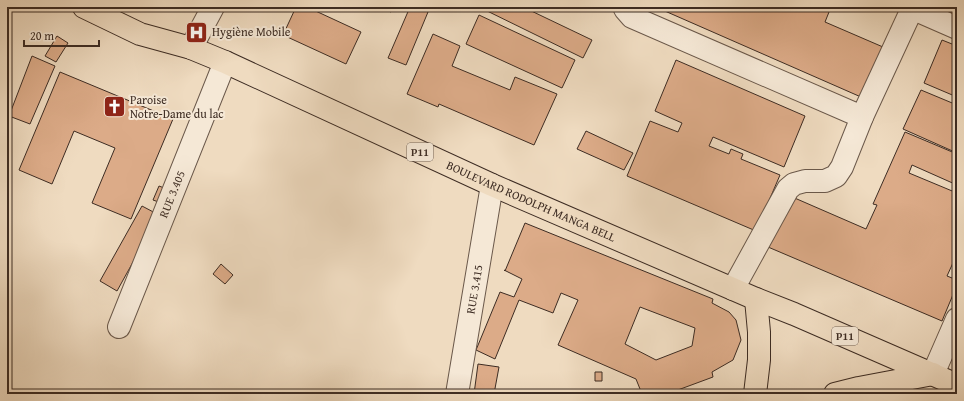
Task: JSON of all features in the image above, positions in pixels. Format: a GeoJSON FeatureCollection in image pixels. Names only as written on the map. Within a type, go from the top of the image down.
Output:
{"type":"FeatureCollection","features":[{"type":"Feature","properties":{"kind":"main road","name":"BOULEVARD RODOLPH MANGA BELL"},"geometry":{"type":"LineString","coordinates":[[84,7],[140,34],[191,48],[225,62],[492,185],[957,385]]}},
{"type":"Feature","properties":{"kind":"main road"},"geometry":{"type":"LineString","coordinates":[[755,394],[759,360],[760,332],[756,299]]}},
{"type":"Feature","properties":{"kind":"main road"},"geometry":{"type":"LineString","coordinates":[[835,394],[933,374]]}},
{"type":"Feature","properties":{"kind":"street"},"geometry":{"type":"LineString","coordinates":[[191,48],[213,7]]}},
{"type":"Feature","properties":{"kind":"street"},"geometry":{"type":"LineString","coordinates":[[625,7],[632,17],[862,117]]}},
{"type":"Feature","properties":{"kind":"street"},"geometry":{"type":"LineString","coordinates":[[733,289],[788,189],[794,184],[805,181],[825,181],[836,176],[842,167],[862,117],[911,8],[957,28]]}},
{"type":"Feature","properties":{"kind":"street","name":"RUE 3.405"},"geometry":{"type":"LineString","coordinates":[[119,326],[225,62]]}},
{"type":"Feature","properties":{"kind":"street","name":"RUE 3.415"},"geometry":{"type":"LineString","coordinates":[[457,394],[492,185]]}},
{"type":"Feature","properties":{"kind":"street"},"geometry":{"type":"LineString","coordinates":[[933,374],[957,319]]}},
{"type":"Feature","properties":{"kind":"building"},"geometry":{"type":"Polygon","coordinates":[[[296,7],[307,7],[361,32],[346,64],[283,35],[296,7]]]}},
{"type":"Feature","properties":{"kind":"building"},"geometry":{"type":"Polygon","coordinates":[[[379,7],[393,7],[391,12],[379,7]]]}},
{"type":"Feature","properties":{"kind":"building"},"geometry":{"type":"Polygon","coordinates":[[[410,7],[415,7],[428,12],[406,65],[388,58],[410,7]]]}},
{"type":"Feature","properties":{"kind":"building"},"geometry":{"type":"Polygon","coordinates":[[[479,7],[523,7],[592,40],[583,58],[479,7]]]}},
{"type":"Feature","properties":{"kind":"building"},"geometry":{"type":"Polygon","coordinates":[[[658,7],[831,7],[825,22],[883,47],[861,97],[658,7]]]}},
{"type":"Feature","properties":{"kind":"building"},"geometry":{"type":"Polygon","coordinates":[[[934,7],[957,7],[957,17],[934,7]]]}},
{"type":"Feature","properties":{"kind":"building"},"geometry":{"type":"Polygon","coordinates":[[[479,15],[575,60],[562,88],[466,44],[479,15]]]}},
{"type":"Feature","properties":{"kind":"building"},"geometry":{"type":"Polygon","coordinates":[[[433,34],[460,46],[452,66],[510,90],[515,77],[557,94],[534,145],[439,104],[438,107],[407,94],[433,34]]]}},
{"type":"Feature","properties":{"kind":"building"},"geometry":{"type":"Polygon","coordinates":[[[57,36],[68,43],[56,62],[45,56],[57,36]]]}},
{"type":"Feature","properties":{"kind":"building"},"geometry":{"type":"Polygon","coordinates":[[[942,40],[957,46],[957,97],[924,83],[942,40]]]}},
{"type":"Feature","properties":{"kind":"building"},"geometry":{"type":"Polygon","coordinates":[[[32,56],[55,66],[30,124],[9,116],[32,56]]]}},
{"type":"Feature","properties":{"kind":"building"},"geometry":{"type":"Polygon","coordinates":[[[676,60],[805,116],[784,167],[713,137],[709,146],[729,154],[731,149],[743,154],[741,159],[780,175],[756,231],[627,176],[650,121],[678,132],[682,123],[655,111],[676,60]]]}},
{"type":"Feature","properties":{"kind":"building"},"geometry":{"type":"Polygon","coordinates":[[[60,72],[173,119],[131,219],[92,203],[115,148],[74,131],[52,184],[19,170],[60,72]]]}},
{"type":"Feature","properties":{"kind":"building"},"geometry":{"type":"Polygon","coordinates":[[[921,90],[957,105],[957,153],[903,129],[921,90]]]}},
{"type":"Feature","properties":{"kind":"building"},"geometry":{"type":"Polygon","coordinates":[[[586,131],[633,153],[624,170],[577,149],[586,131]]]}},
{"type":"Feature","properties":{"kind":"building"},"geometry":{"type":"Polygon","coordinates":[[[905,132],[957,154],[957,185],[912,165],[909,173],[957,193],[957,254],[947,276],[957,280],[957,285],[942,321],[768,247],[790,196],[866,229],[877,205],[873,204],[905,132]]]}},
{"type":"Feature","properties":{"kind":"building"},"geometry":{"type":"Polygon","coordinates":[[[159,186],[172,191],[167,205],[153,200],[159,186]]]}},
{"type":"Feature","properties":{"kind":"building"},"geometry":{"type":"Polygon","coordinates":[[[142,206],[159,215],[117,291],[100,281],[142,206]]]}},
{"type":"Feature","properties":{"kind":"building"},"geometry":{"type":"Polygon","coordinates":[[[525,223],[713,299],[712,303],[729,312],[736,320],[741,340],[733,360],[712,372],[713,377],[667,394],[642,394],[636,379],[558,345],[578,300],[561,293],[553,313],[519,300],[495,359],[476,350],[500,292],[514,297],[522,279],[505,271],[525,223]],[[640,307],[625,344],[656,360],[692,346],[695,328],[640,307]]]}},
{"type":"Feature","properties":{"kind":"building"},"geometry":{"type":"Polygon","coordinates":[[[221,264],[233,275],[225,284],[213,274],[221,264]]]}},
{"type":"Feature","properties":{"kind":"building"},"geometry":{"type":"Polygon","coordinates":[[[478,364],[499,367],[494,394],[474,394],[478,364]]]}},
{"type":"Feature","properties":{"kind":"building"},"geometry":{"type":"Polygon","coordinates":[[[595,372],[602,372],[602,381],[595,381],[595,372]]]}},
{"type":"Feature","properties":{"kind":"place","name":"Hygiène Mobile"},"geometry":{"type":"Point","coordinates":[196,32]}},
{"type":"Feature","properties":{"kind":"place","name":"Paroise Notre-Dame du lac"},"geometry":{"type":"Point","coordinates":[115,107]}}]}
